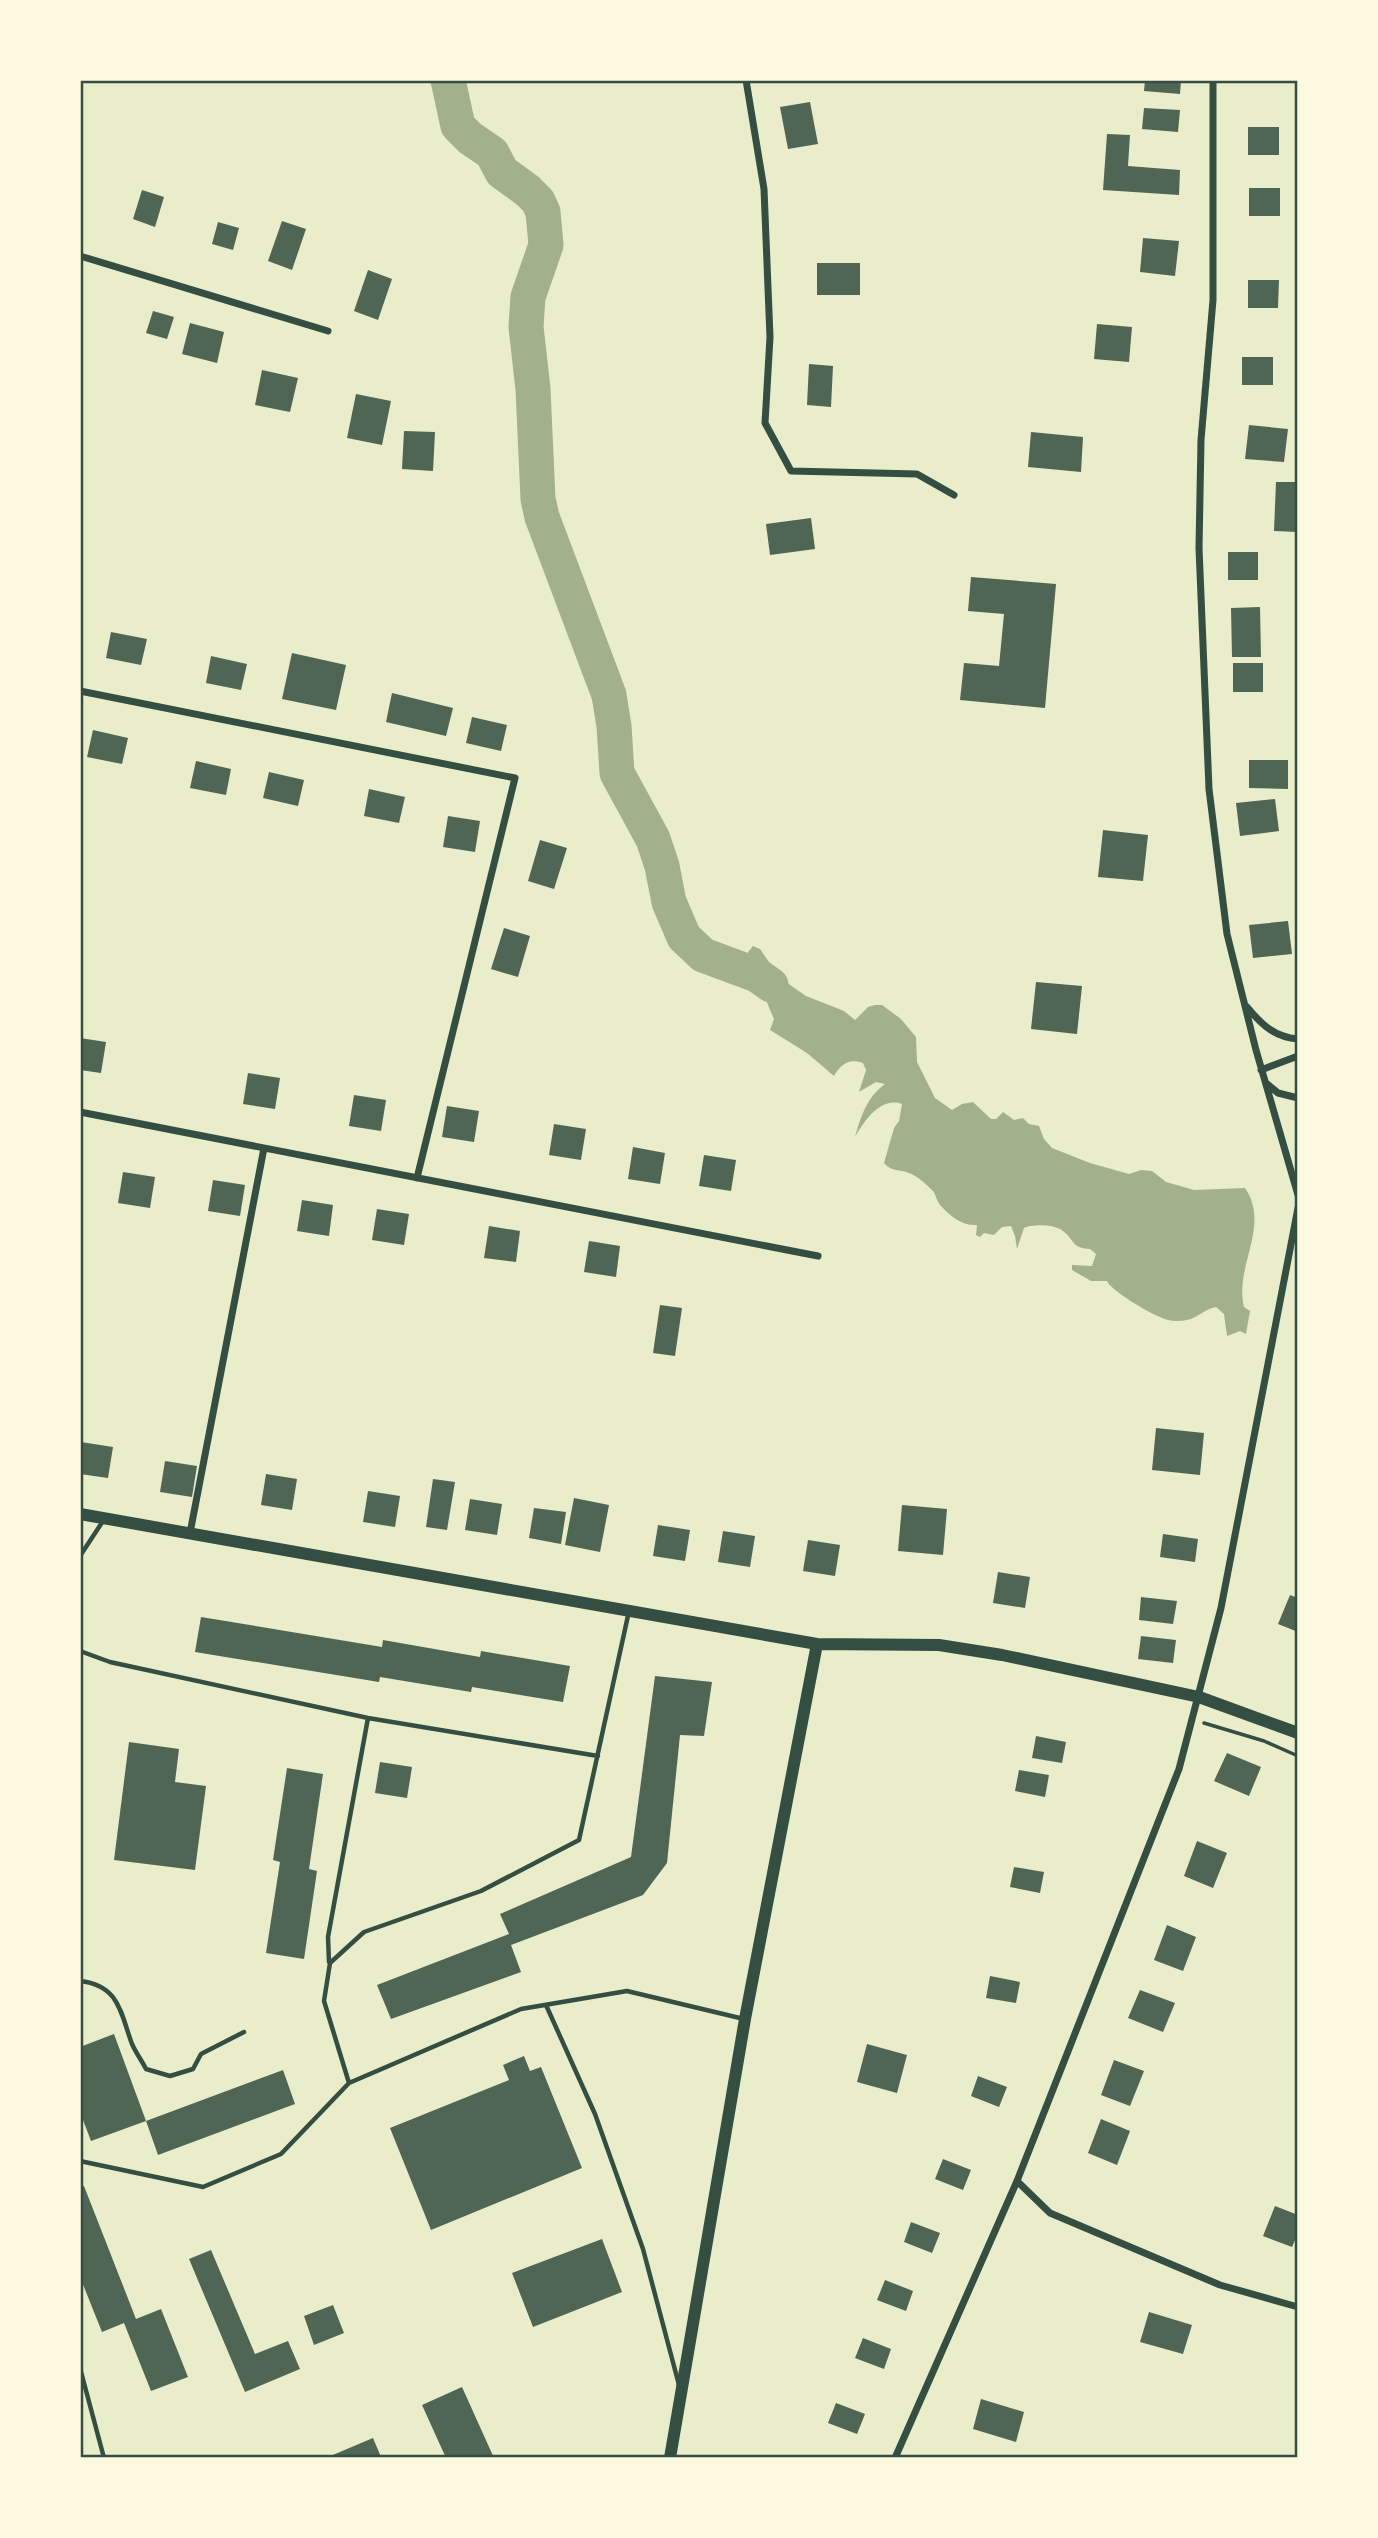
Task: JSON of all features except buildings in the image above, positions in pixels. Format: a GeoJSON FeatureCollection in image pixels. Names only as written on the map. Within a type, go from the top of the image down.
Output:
{"type":"FeatureCollection","features":[{"type":"Feature","properties":{"kind":"street"},"geometry":{"type":"LineString","coordinates":[[746,80],[764,189],[770,337],[765,423],[791,471],[917,474],[954,495]]}},
{"type":"Feature","properties":{"kind":"street"},"geometry":{"type":"LineString","coordinates":[[1213,80],[1213,300],[1203,413],[1199,505],[1203,683],[1209,789],[1225,921],[1261,1070],[1297,1195]]}},
{"type":"Feature","properties":{"kind":"street"},"geometry":{"type":"LineString","coordinates":[[80,256],[328,331]]}},
{"type":"Feature","properties":{"kind":"street"},"geometry":{"type":"LineString","coordinates":[[80,691],[515,778],[417,1178]]}},
{"type":"Feature","properties":{"kind":"street"},"geometry":{"type":"LineString","coordinates":[[1244,1004],[1262,1026],[1285,1037],[1297,1038]]}},
{"type":"Feature","properties":{"kind":"street"},"geometry":{"type":"LineString","coordinates":[[1261,1070],[1297,1056]]}},
{"type":"Feature","properties":{"kind":"street"},"geometry":{"type":"LineString","coordinates":[[1265,1082],[1278,1093],[1297,1098]]}},
{"type":"Feature","properties":{"kind":"street"},"geometry":{"type":"LineString","coordinates":[[80,1112],[818,1255]]}},
{"type":"Feature","properties":{"kind":"street"},"geometry":{"type":"LineString","coordinates":[[190,1533],[264,1148]]}},
{"type":"Feature","properties":{"kind":"street"},"geometry":{"type":"LineString","coordinates":[[895,2458],[1017,2181],[1179,1769],[1221,1608],[1297,1208]]}},
{"type":"Feature","properties":{"kind":"street"},"geometry":{"type":"LineString","coordinates":[[80,1514],[817,1644],[939,1646],[1002,1655],[1199,1697],[1297,1733]]}},
{"type":"Feature","properties":{"kind":"street"},"geometry":{"type":"LineString","coordinates":[[670,2458],[744,2020],[817,1644]]}},
{"type":"Feature","properties":{"kind":"street"},"geometry":{"type":"LineString","coordinates":[[1017,2181],[1050,2213],[1220,2286],[1297,2307]]}},
{"type":"Feature","properties":{"kind":"lane"},"geometry":{"type":"LineString","coordinates":[[80,1556],[105,1518]]}},
{"type":"Feature","properties":{"kind":"lane"},"geometry":{"type":"LineString","coordinates":[[330,1963],[364,1932],[481,1891],[579,1840],[629,1609]]}},
{"type":"Feature","properties":{"kind":"lane"},"geometry":{"type":"LineString","coordinates":[[80,1651],[110,1662],[368,1718],[598,1755]]}},
{"type":"Feature","properties":{"kind":"lane"},"geometry":{"type":"LineString","coordinates":[[349,2083],[324,2001],[330,1963],[328,1937],[368,1718]]}},
{"type":"Feature","properties":{"kind":"lane"},"geometry":{"type":"LineString","coordinates":[[80,1981],[92,1982],[120,2003],[133,2046],[146,2069],[170,2076],[194,2069],[201,2054],[244,2032]]}},
{"type":"Feature","properties":{"kind":"lane"},"geometry":{"type":"LineString","coordinates":[[80,2161],[203,2187],[281,2154],[349,2083],[521,2010],[626,1991],[744,2020]]}},
{"type":"Feature","properties":{"kind":"lane"},"geometry":{"type":"LineString","coordinates":[[546,2005],[595,2114],[643,2249],[681,2393]]}},
{"type":"Feature","properties":{"kind":"lane"},"geometry":{"type":"LineString","coordinates":[[80,2368],[104,2458]]}},
{"type":"Feature","properties":{"kind":"path"},"geometry":{"type":"LineString","coordinates":[[1193,1720],[1264,1741],[1297,1756]]}},
{"type":"Feature","properties":{"kind":"shaded area"},"geometry":{"type":"Polygon","coordinates":[[[753,946],[760,949],[780,978],[806,996],[844,1011],[855,1020],[868,1007],[875,1005],[882,1005],[901,1019],[916,1037],[917,1062],[935,1098],[952,1110],[973,1102],[991,1119],[996,1119],[1003,1112],[1014,1120],[1023,1118],[1029,1124],[1039,1126],[1044,1139],[1052,1148],[1129,1174],[1141,1170],[1152,1171],[1166,1182],[1194,1190],[1245,1188],[1252,1202],[1254,1217],[1242,1292],[1244,1307],[1250,1311],[1246,1334],[1240,1331],[1227,1336],[1224,1314],[1216,1307],[1187,1320],[1169,1320],[1130,1301],[1107,1281],[1091,1281],[1072,1270],[1072,1265],[1092,1266],[1096,1254],[1076,1245],[1067,1234],[1055,1227],[1044,1225],[1024,1228],[1017,1249],[1011,1226],[1002,1227],[994,1235],[984,1233],[980,1237],[976,1235],[977,1225],[966,1224],[952,1216],[921,1180],[887,1166],[884,1163],[902,1104],[894,1102],[880,1107],[868,1117],[855,1137],[869,1101],[885,1084],[876,1082],[859,1092],[866,1070],[863,1063],[846,1063],[834,1076],[807,1053],[770,1030],[774,1019],[765,997],[758,986],[735,972],[729,965],[751,961],[748,952],[753,946]]]}},
{"type":"Feature","properties":{"kind":"waterway"},"geometry":{"type":"LineString","coordinates":[[448,80],[458,126],[492,153],[502,172],[528,191],[538,201],[543,212],[546,245],[528,297],[526,327],[533,389],[538,499],[542,517],[609,695],[617,773],[653,839],[669,902],[684,937],[703,955],[757,975],[771,985]]}}]}
